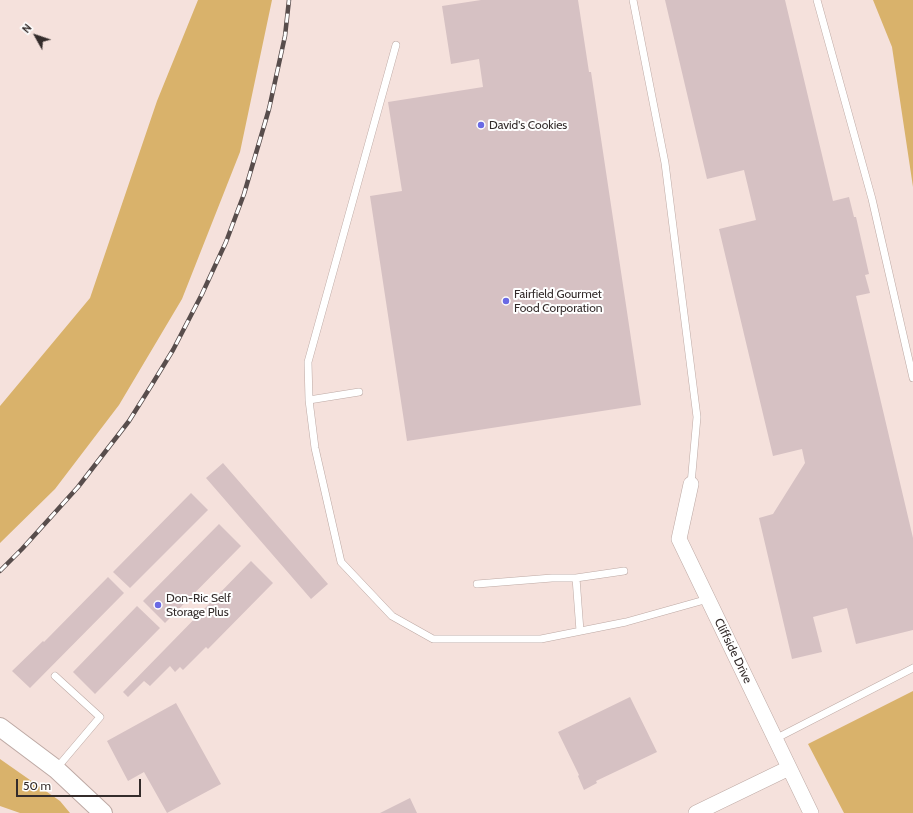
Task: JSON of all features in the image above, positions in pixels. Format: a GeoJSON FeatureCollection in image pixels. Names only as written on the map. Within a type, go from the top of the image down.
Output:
{"type":"FeatureCollection","features":[{"type":"Feature","properties":{"kind":"street","name":"Cliffside Drive"},"geometry":{"type":"LineString","coordinates":[[691,484],[679,539],[811,813]]}},
{"type":"Feature","properties":{"kind":"street"},"geometry":{"type":"LineString","coordinates":[[0,727],[56,769],[103,813]]}},
{"type":"Feature","properties":{"kind":"street"},"geometry":{"type":"LineString","coordinates":[[696,813],[789,768]]}},
{"type":"Feature","properties":{"kind":"lane"},"geometry":{"type":"LineString","coordinates":[[632,0],[665,163],[697,417],[691,484]]}},
{"type":"Feature","properties":{"kind":"lane"},"geometry":{"type":"LineString","coordinates":[[817,0],[872,199],[913,378]]}},
{"type":"Feature","properties":{"kind":"lane"},"geometry":{"type":"LineString","coordinates":[[396,44],[308,362],[309,400],[315,448],[341,562],[392,616],[433,639],[541,639],[626,622],[708,600]]}},
{"type":"Feature","properties":{"kind":"lane"},"geometry":{"type":"LineString","coordinates":[[309,400],[359,392]]}},
{"type":"Feature","properties":{"kind":"lane"},"geometry":{"type":"LineString","coordinates":[[477,584],[552,578],[576,578],[624,571]]}},
{"type":"Feature","properties":{"kind":"lane"},"geometry":{"type":"LineString","coordinates":[[576,578],[580,631]]}},
{"type":"Feature","properties":{"kind":"lane"},"geometry":{"type":"LineString","coordinates":[[775,739],[913,668]]}},
{"type":"Feature","properties":{"kind":"lane"},"geometry":{"type":"LineString","coordinates":[[55,676],[100,717],[56,769]]}},
{"type":"Feature","properties":{"kind":"shaded area"},"geometry":{"type":"Polygon","coordinates":[[[198,0],[272,0],[240,152],[182,299],[119,405],[55,489],[0,543],[0,406],[90,298],[157,101],[198,0]]]}},
{"type":"Feature","properties":{"kind":"shaded area"},"geometry":{"type":"Polygon","coordinates":[[[873,0],[913,0],[913,187],[892,47],[873,0]]]}},
{"type":"Feature","properties":{"kind":"shaded area"},"geometry":{"type":"Polygon","coordinates":[[[913,691],[913,813],[844,813],[808,744],[913,691]]]}},
{"type":"Feature","properties":{"kind":"shaded area"},"geometry":{"type":"Polygon","coordinates":[[[0,759],[60,801],[70,813],[20,813],[0,806],[0,759]]]}},
{"type":"Feature","properties":{"kind":"building","name":"Fairfield Gourmet Food Corporation"},"geometry":{"type":"Polygon","coordinates":[[[481,0],[578,0],[589,72],[591,72],[641,405],[407,441],[370,196],[402,191],[388,102],[483,87],[479,59],[451,64],[442,6],[481,0]]]}},
{"type":"Feature","properties":{"kind":"building"},"geometry":{"type":"Polygon","coordinates":[[[665,0],[785,0],[833,201],[849,197],[854,217],[856,217],[869,274],[865,275],[870,293],[856,296],[913,538],[913,630],[856,644],[847,608],[813,617],[822,652],[792,659],[759,518],[773,514],[805,463],[802,449],[773,456],[719,229],[756,220],[744,170],[707,179],[665,0]]]}},
{"type":"Feature","properties":{"kind":"building"},"geometry":{"type":"Polygon","coordinates":[[[223,463],[328,584],[311,599],[206,478],[223,463]]]}},
{"type":"Feature","properties":{"kind":"building"},"geometry":{"type":"Polygon","coordinates":[[[191,493],[208,510],[130,588],[113,572],[191,493]]]}},
{"type":"Feature","properties":{"kind":"building"},"geometry":{"type":"Polygon","coordinates":[[[219,524],[241,546],[165,623],[143,601],[219,524]]]}},
{"type":"Feature","properties":{"kind":"building"},"geometry":{"type":"Polygon","coordinates":[[[251,561],[273,583],[208,649],[206,647],[183,670],[180,667],[175,672],[170,666],[150,686],[144,681],[128,697],[123,692],[251,561]]]}},
{"type":"Feature","properties":{"kind":"building"},"geometry":{"type":"Polygon","coordinates":[[[108,577],[124,593],[30,688],[12,671],[43,641],[44,642],[108,577]]]}},
{"type":"Feature","properties":{"kind":"building"},"geometry":{"type":"Polygon","coordinates":[[[137,606],[160,628],[95,694],[73,672],[137,606]]]}},
{"type":"Feature","properties":{"kind":"building"},"geometry":{"type":"Polygon","coordinates":[[[630,697],[657,752],[596,781],[597,783],[584,790],[578,776],[579,775],[558,732],[630,697]]]}},
{"type":"Feature","properties":{"kind":"building"},"geometry":{"type":"Polygon","coordinates":[[[176,703],[221,784],[167,813],[144,772],[128,781],[107,741],[176,703]]]}},
{"type":"Feature","properties":{"kind":"building"},"geometry":{"type":"Polygon","coordinates":[[[410,798],[417,813],[380,813],[410,798]]]}},
{"type":"Feature","properties":{"kind":"railway"},"geometry":{"type":"LineString","coordinates":[[0,571],[78,487],[129,421],[173,350],[202,294],[226,242],[244,194],[269,109],[285,36],[289,0]]}},
{"type":"Feature","properties":{"kind":"place","name":"David's Cookies"},"geometry":{"type":"Point","coordinates":[481,125]}},
{"type":"Feature","properties":{"kind":"place","name":"Fairfield Gourmet Food Corporation"},"geometry":{"type":"Point","coordinates":[506,301]}},
{"type":"Feature","properties":{"kind":"place","name":"Don-Ric Self Storage Plus"},"geometry":{"type":"Point","coordinates":[158,605]}}]}
